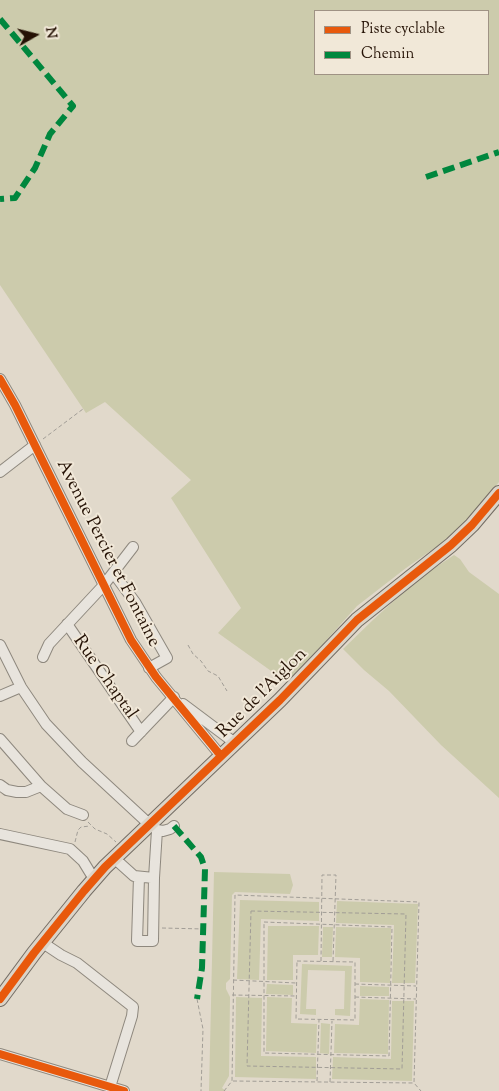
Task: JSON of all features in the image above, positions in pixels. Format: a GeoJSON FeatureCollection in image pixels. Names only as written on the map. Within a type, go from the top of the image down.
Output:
{"type":"FeatureCollection","features":[{"type":"Feature","properties":{"kind":"main road","name":"Rue de l'Aiglon"},"geometry":{"type":"LineString","coordinates":[[1,999],[43,942],[94,879],[119,854],[152,826],[286,694],[357,620],[451,545],[472,525],[499,493]]}},
{"type":"Feature","properties":{"kind":"street","name":"Avenue Percier et Fontaine"},"geometry":{"type":"LineString","coordinates":[[0,379],[35,445],[131,640],[149,668],[221,756]]}},
{"type":"Feature","properties":{"kind":"street"},"geometry":{"type":"LineString","coordinates":[[0,472],[35,445]]}},
{"type":"Feature","properties":{"kind":"street","name":"Rue Chaptal"},"geometry":{"type":"LineString","coordinates":[[43,657],[49,644],[114,574],[133,547]]}},
{"type":"Feature","properties":{"kind":"street"},"geometry":{"type":"LineString","coordinates":[[114,574],[135,602],[167,658],[149,668]]}},
{"type":"Feature","properties":{"kind":"street","name":"Rue Chaptal"},"geometry":{"type":"LineString","coordinates":[[67,624],[141,732]]}},
{"type":"Feature","properties":{"kind":"street"},"geometry":{"type":"LineString","coordinates":[[0,645],[21,687],[46,724],[64,744],[152,826],[166,831],[174,826]]}},
{"type":"Feature","properties":{"kind":"street"},"geometry":{"type":"LineString","coordinates":[[0,696],[21,687]]}},
{"type":"Feature","properties":{"kind":"street","name":"Avenue Percier et Fontaine"},"geometry":{"type":"LineString","coordinates":[[174,697],[235,743]]}},
{"type":"Feature","properties":{"kind":"street","name":"Rue Chaptal"},"geometry":{"type":"LineString","coordinates":[[132,741],[174,697]]}},
{"type":"Feature","properties":{"kind":"street"},"geometry":{"type":"LineString","coordinates":[[0,739],[41,786],[67,809],[83,815]]}},
{"type":"Feature","properties":{"kind":"street"},"geometry":{"type":"LineString","coordinates":[[0,785],[7,790],[17,792],[26,792],[41,786]]}},
{"type":"Feature","properties":{"kind":"street"},"geometry":{"type":"LineString","coordinates":[[138,877],[137,941],[153,941],[154,878],[152,826]]}},
{"type":"Feature","properties":{"kind":"street"},"geometry":{"type":"LineString","coordinates":[[0,834],[73,850],[83,861],[94,879]]}},
{"type":"Feature","properties":{"kind":"street"},"geometry":{"type":"LineString","coordinates":[[119,854],[131,873],[138,877],[154,878]]}},
{"type":"Feature","properties":{"kind":"street"},"geometry":{"type":"LineString","coordinates":[[43,942],[61,955],[77,963],[133,1007],[133,1013],[110,1087]]}},
{"type":"Feature","properties":{"kind":"street"},"geometry":{"type":"LineString","coordinates":[[0,1054],[124,1091]]}},
{"type":"Feature","properties":{"kind":"path"},"geometry":{"type":"LineString","coordinates":[[35,445],[84,409]]}},
{"type":"Feature","properties":{"kind":"path"},"geometry":{"type":"LineString","coordinates":[[188,645],[208,671],[218,676],[227,691]]}},
{"type":"Feature","properties":{"kind":"path"},"geometry":{"type":"LineString","coordinates":[[83,815],[90,826],[107,834],[119,854]]}},
{"type":"Feature","properties":{"kind":"path"},"geometry":{"type":"LineString","coordinates":[[73,850],[80,827],[90,826]]}},
{"type":"Feature","properties":{"kind":"path"},"geometry":{"type":"LineString","coordinates":[[321,961],[322,875],[336,875],[334,962]]}},
{"type":"Feature","properties":{"kind":"path"},"geometry":{"type":"LineString","coordinates":[[224,1091],[232,1080],[235,895],[419,902],[414,1083],[421,1091]]}},
{"type":"Feature","properties":{"kind":"path"},"geometry":{"type":"LineString","coordinates":[[251,911],[335,913],[406,914],[402,1069],[247,1066],[251,911]]}},
{"type":"Feature","properties":{"kind":"path"},"geometry":{"type":"LineString","coordinates":[[264,922],[321,924],[392,927],[389,1056],[264,1053],[264,922]]}},
{"type":"Feature","properties":{"kind":"path"},"geometry":{"type":"LineString","coordinates":[[153,928],[204,930]]}},
{"type":"Feature","properties":{"kind":"path"},"geometry":{"type":"LineString","coordinates":[[297,961],[334,962],[355,962],[354,1020],[296,1019],[297,961]]}},
{"type":"Feature","properties":{"kind":"path"},"geometry":{"type":"LineString","coordinates":[[233,980],[296,983]]}},
{"type":"Feature","properties":{"kind":"path"},"geometry":{"type":"LineString","coordinates":[[355,984],[417,986]]}},
{"type":"Feature","properties":{"kind":"path"},"geometry":{"type":"LineString","coordinates":[[232,995],[296,996]]}},
{"type":"Feature","properties":{"kind":"path"},"geometry":{"type":"LineString","coordinates":[[355,997],[416,998]]}},
{"type":"Feature","properties":{"kind":"path"},"geometry":{"type":"LineString","coordinates":[[197,999],[203,1029],[201,1091]]}},
{"type":"Feature","properties":{"kind":"path"},"geometry":{"type":"LineString","coordinates":[[317,1081],[319,1020]]}},
{"type":"Feature","properties":{"kind":"path"},"geometry":{"type":"LineString","coordinates":[[330,1082],[332,1020]]}},
{"type":"Feature","properties":{"kind":"path"},"geometry":{"type":"LineString","coordinates":[[232,1080],[414,1083]]}},
{"type":"Feature","properties":{"kind":"green space"},"geometry":{"type":"Polygon","coordinates":[[[0,0],[499,0],[499,482],[460,527],[439,545],[357,606],[288,683],[218,633],[241,608],[171,498],[191,480],[105,402],[86,413],[0,285],[0,0]]]}},
{"type":"Feature","properties":{"kind":"green space"},"geometry":{"type":"Polygon","coordinates":[[[454,555],[460,559],[469,572],[499,594],[499,798],[441,745],[389,691],[343,649],[417,580],[454,555]]]}},
{"type":"Feature","properties":{"kind":"green space"},"geometry":{"type":"Polygon","coordinates":[[[214,872],[290,874],[293,885],[290,894],[235,892],[232,895],[230,979],[226,983],[226,989],[230,997],[229,1076],[222,1088],[226,1091],[209,1091],[214,872]]]}},
{"type":"Feature","properties":{"kind":"green space"},"geometry":{"type":"Polygon","coordinates":[[[240,900],[319,902],[319,921],[261,919],[259,980],[237,979],[240,900]]]}},
{"type":"Feature","properties":{"kind":"green space"},"geometry":{"type":"Polygon","coordinates":[[[337,901],[418,904],[415,983],[392,983],[394,925],[336,923],[337,901]]]}},
{"type":"Feature","properties":{"kind":"green space"},"geometry":{"type":"Polygon","coordinates":[[[268,926],[319,926],[318,955],[293,955],[293,980],[267,980],[268,926]]]}},
{"type":"Feature","properties":{"kind":"green space"},"geometry":{"type":"Polygon","coordinates":[[[323,927],[333,927],[332,957],[322,957],[323,927]]]}},
{"type":"Feature","properties":{"kind":"green space"},"geometry":{"type":"Polygon","coordinates":[[[336,927],[391,928],[390,983],[360,982],[360,958],[335,957],[336,927]]]}},
{"type":"Feature","properties":{"kind":"green space"},"geometry":{"type":"Polygon","coordinates":[[[302,964],[352,966],[350,1016],[335,1015],[335,1009],[344,1009],[345,971],[308,970],[306,1009],[316,1009],[316,1015],[300,1014],[302,964]]]}},
{"type":"Feature","properties":{"kind":"green space"},"geometry":{"type":"Polygon","coordinates":[[[267,984],[293,985],[293,995],[266,994],[267,984]]]}},
{"type":"Feature","properties":{"kind":"green space"},"geometry":{"type":"Polygon","coordinates":[[[360,986],[389,987],[389,996],[360,996],[360,986]]]}},
{"type":"Feature","properties":{"kind":"green space"},"geometry":{"type":"Polygon","coordinates":[[[236,997],[262,998],[261,1056],[316,1057],[316,1079],[235,1077],[236,997]]]}},
{"type":"Feature","properties":{"kind":"green space"},"geometry":{"type":"Polygon","coordinates":[[[267,997],[292,998],[291,1023],[317,1024],[316,1053],[266,1051],[267,997]]]}},
{"type":"Feature","properties":{"kind":"green space"},"geometry":{"type":"Polygon","coordinates":[[[360,999],[389,1000],[388,1054],[334,1053],[335,1024],[359,1025],[360,999]]]}},
{"type":"Feature","properties":{"kind":"green space"},"geometry":{"type":"Polygon","coordinates":[[[392,1001],[414,1001],[412,1081],[332,1079],[333,1057],[391,1059],[392,1001]]]}},
{"type":"Feature","properties":{"kind":"green space"},"geometry":{"type":"Polygon","coordinates":[[[321,1023],[330,1024],[329,1054],[320,1053],[321,1023]]]}},
{"type":"Feature","properties":{"kind":"marked path"},"geometry":{"type":"LineString","coordinates":[[0,19],[73,106],[50,134],[35,168],[15,198],[0,199]]}},
{"type":"Feature","properties":{"kind":"marked path"},"geometry":{"type":"LineString","coordinates":[[426,177],[499,152]]}},
{"type":"Feature","properties":{"kind":"marked path"},"geometry":{"type":"LineString","coordinates":[[174,826],[201,857],[205,869],[202,968],[197,999]]}},
{"type":"Feature","properties":{"kind":"cycle path"},"geometry":{"type":"LineString","coordinates":[[0,379],[15,405],[131,640],[156,677],[221,756]]}},
{"type":"Feature","properties":{"kind":"cycle path"},"geometry":{"type":"LineString","coordinates":[[0,999],[34,953],[105,867],[280,700],[357,620],[451,545],[472,525],[499,493]]}},
{"type":"Feature","properties":{"kind":"cycle path"},"geometry":{"type":"LineString","coordinates":[[0,1054],[124,1091]]}}]}
